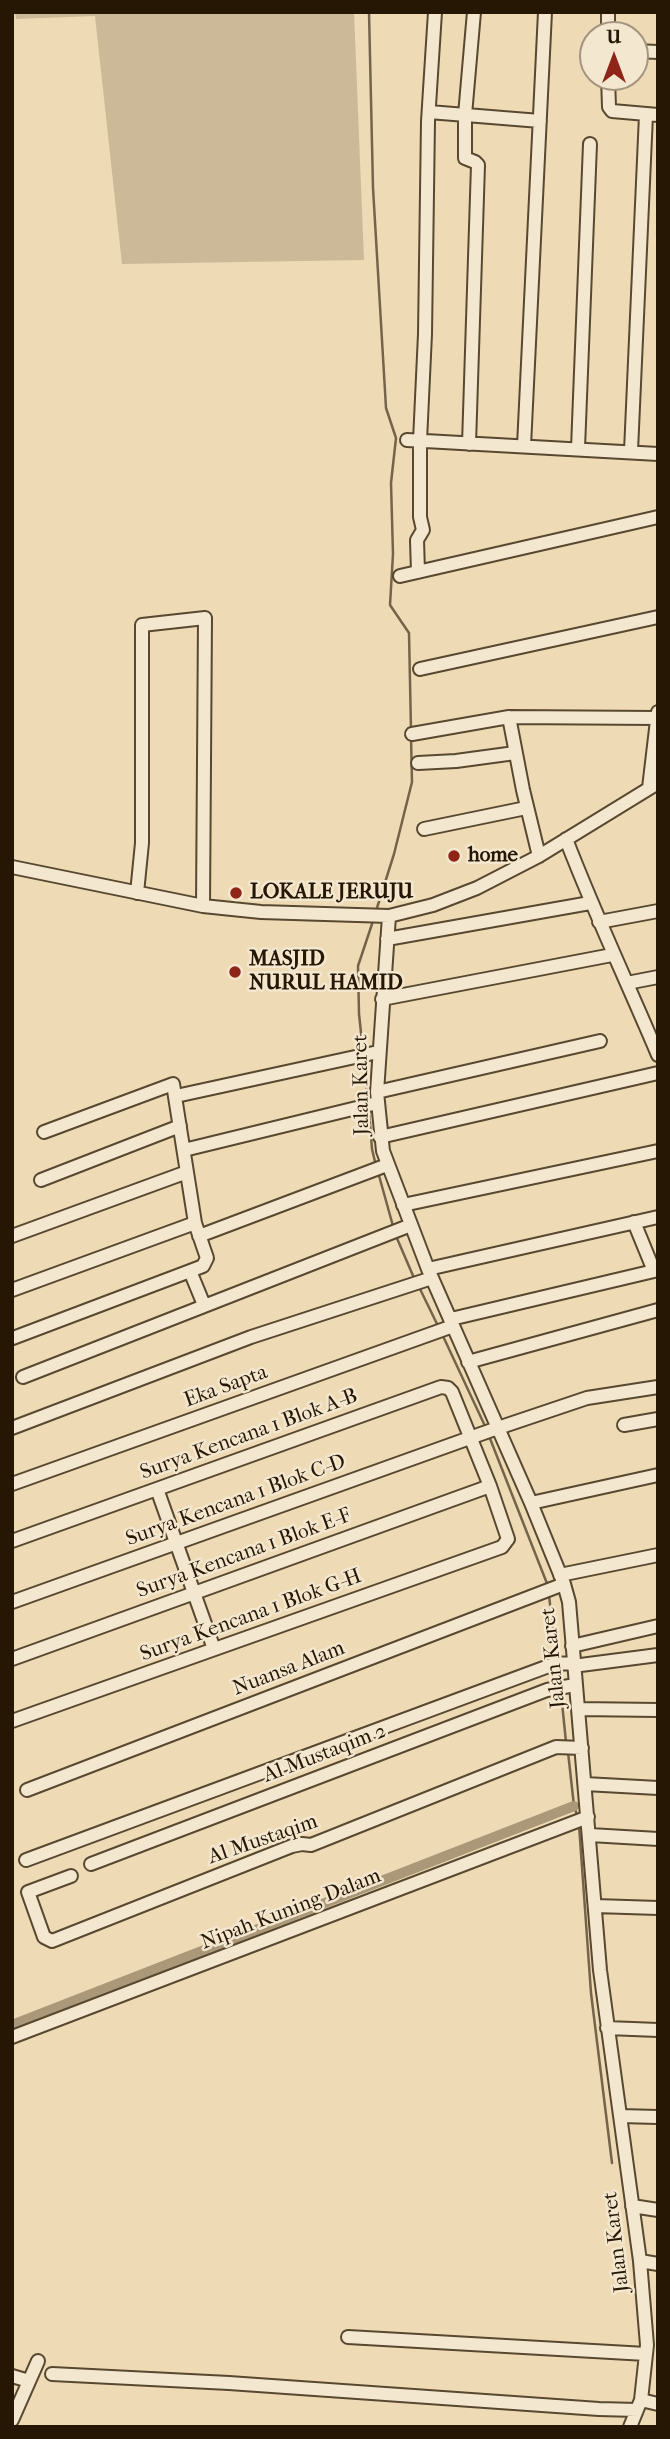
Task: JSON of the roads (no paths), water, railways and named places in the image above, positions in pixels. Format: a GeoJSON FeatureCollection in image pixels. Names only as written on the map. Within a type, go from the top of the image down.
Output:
{"type":"FeatureCollection","features":[{"type":"Feature","properties":{"kind":"street"},"geometry":{"type":"LineString","coordinates":[[418,572],[417,540],[423,530],[413,441],[425,334],[429,112],[435,12]]}},
{"type":"Feature","properties":{"kind":"street"},"geometry":{"type":"LineString","coordinates":[[469,443],[478,165],[464,155],[474,12]]}},
{"type":"Feature","properties":{"kind":"street"},"geometry":{"type":"LineString","coordinates":[[524,446],[545,12]]}},
{"type":"Feature","properties":{"kind":"street"},"geometry":{"type":"LineString","coordinates":[[608,91],[609,107],[612,111],[652,115],[631,451]]}},
{"type":"Feature","properties":{"kind":"street"},"geometry":{"type":"LineString","coordinates":[[429,112],[540,121]]}},
{"type":"Feature","properties":{"kind":"street"},"geometry":{"type":"LineString","coordinates":[[578,448],[590,144]]}},
{"type":"Feature","properties":{"kind":"street"},"geometry":{"type":"LineString","coordinates":[[413,441],[658,454]]}},
{"type":"Feature","properties":{"kind":"street"},"geometry":{"type":"LineString","coordinates":[[400,576],[658,517]]}},
{"type":"Feature","properties":{"kind":"street"},"geometry":{"type":"LineString","coordinates":[[419,669],[658,617]]}},
{"type":"Feature","properties":{"kind":"street"},"geometry":{"type":"LineString","coordinates":[[137,894],[142,843],[142,625],[205,618],[203,906]]}},
{"type":"Feature","properties":{"kind":"street"},"geometry":{"type":"LineString","coordinates":[[12,867],[203,906],[261,912],[388,916],[455,898],[538,856],[654,785],[658,712]]}},
{"type":"Feature","properties":{"kind":"street"},"geometry":{"type":"LineString","coordinates":[[412,734],[509,717],[657,718]]}},
{"type":"Feature","properties":{"kind":"street"},"geometry":{"type":"LineString","coordinates":[[509,717],[538,856]]}},
{"type":"Feature","properties":{"kind":"street"},"geometry":{"type":"LineString","coordinates":[[418,763],[456,761],[515,752]]}},
{"type":"Feature","properties":{"kind":"street"},"geometry":{"type":"LineString","coordinates":[[424,829],[526,808]]}},
{"type":"Feature","properties":{"kind":"street"},"geometry":{"type":"LineString","coordinates":[[566,839],[612,955],[658,1055]]}},
{"type":"Feature","properties":{"kind":"street"},"geometry":{"type":"LineString","coordinates":[[387,939],[590,903]]}},
{"type":"Feature","properties":{"kind":"street"},"geometry":{"type":"LineString","coordinates":[[599,922],[658,911]]}},
{"type":"Feature","properties":{"kind":"street","name":"Jalan Karet"},"geometry":{"type":"LineString","coordinates":[[388,916],[375,1052],[376,1100],[384,1166],[403,1205],[408,1226],[468,1362],[494,1429],[531,1503],[569,1602],[571,1685],[578,1709],[607,2028],[650,2349],[639,2405],[629,2427]]}},
{"type":"Feature","properties":{"kind":"street"},"geometry":{"type":"LineString","coordinates":[[382,999],[612,955]]}},
{"type":"Feature","properties":{"kind":"street"},"geometry":{"type":"LineString","coordinates":[[627,983],[658,977]]}},
{"type":"Feature","properties":{"kind":"street"},"geometry":{"type":"LineString","coordinates":[[184,1150],[355,1108],[376,1100],[600,1041]]}},
{"type":"Feature","properties":{"kind":"street"},"geometry":{"type":"LineString","coordinates":[[176,1096],[375,1052]]}},
{"type":"Feature","properties":{"kind":"street"},"geometry":{"type":"LineString","coordinates":[[380,1137],[658,1073]]}},
{"type":"Feature","properties":{"kind":"street"},"geometry":{"type":"LineString","coordinates":[[13,1338],[190,1272],[206,1262],[195,1223],[174,1085],[170,1084],[44,1132]]}},
{"type":"Feature","properties":{"kind":"street"},"geometry":{"type":"LineString","coordinates":[[41,1180],[180,1126]]}},
{"type":"Feature","properties":{"kind":"street"},"geometry":{"type":"LineString","coordinates":[[403,1205],[658,1151]]}},
{"type":"Feature","properties":{"kind":"street"},"geometry":{"type":"LineString","coordinates":[[199,1236],[384,1166]]}},
{"type":"Feature","properties":{"kind":"street"},"geometry":{"type":"LineString","coordinates":[[12,1236],[187,1172]]}},
{"type":"Feature","properties":{"kind":"street"},"geometry":{"type":"LineString","coordinates":[[12,1428],[251,1337],[429,1276],[658,1217]]}},
{"type":"Feature","properties":{"kind":"street"},"geometry":{"type":"LineString","coordinates":[[634,1222],[656,1275]]}},
{"type":"Feature","properties":{"kind":"street"},"geometry":{"type":"LineString","coordinates":[[12,1290],[195,1223]]}},
{"type":"Feature","properties":{"kind":"street"},"geometry":{"type":"LineString","coordinates":[[23,1377],[408,1226]]}},
{"type":"Feature","properties":{"kind":"street"},"geometry":{"type":"LineString","coordinates":[[190,1272],[204,1305]]}},
{"type":"Feature","properties":{"kind":"street","name":"Eka Sapta"},"geometry":{"type":"LineString","coordinates":[[12,1485],[451,1324],[656,1275]]}},
{"type":"Feature","properties":{"kind":"street"},"geometry":{"type":"LineString","coordinates":[[468,1362],[658,1310]]}},
{"type":"Feature","properties":{"kind":"street","name":"Surya Kencana 1 Blok A-B"},"geometry":{"type":"LineString","coordinates":[[12,1541],[441,1387],[452,1392],[490,1486],[507,1536],[507,1542],[502,1547]]}},
{"type":"Feature","properties":{"kind":"street","name":"Surya Kencana 1 Blok C-D"},"geometry":{"type":"LineString","coordinates":[[12,1602],[587,1398],[658,1387]]}},
{"type":"Feature","properties":{"kind":"street"},"geometry":{"type":"LineString","coordinates":[[624,1425],[658,1419]]}},
{"type":"Feature","properties":{"kind":"street"},"geometry":{"type":"LineString","coordinates":[[531,1503],[658,1475]]}},
{"type":"Feature","properties":{"kind":"street","name":"Surya Kencana 1 Blok E-F"},"geometry":{"type":"LineString","coordinates":[[12,1659],[490,1486]]}},
{"type":"Feature","properties":{"kind":"street"},"geometry":{"type":"LineString","coordinates":[[157,1489],[214,1649]]}},
{"type":"Feature","properties":{"kind":"street","name":"Surya Kencana 1 Blok G-H"},"geometry":{"type":"LineString","coordinates":[[12,1721],[502,1547]]}},
{"type":"Feature","properties":{"kind":"street","name":"Nuansa Alam"},"geometry":{"type":"LineString","coordinates":[[27,1790],[538,1594],[561,1581],[658,1555]]}},
{"type":"Feature","properties":{"kind":"street"},"geometry":{"type":"LineString","coordinates":[[572,1646],[658,1626]]}},
{"type":"Feature","properties":{"kind":"street"},"geometry":{"type":"LineString","coordinates":[[26,1860],[554,1664],[658,1655]]}},
{"type":"Feature","properties":{"kind":"street","name":"Al Mustaqim 2"},"geometry":{"type":"LineString","coordinates":[[91,1864],[547,1690],[571,1685]]}},
{"type":"Feature","properties":{"kind":"street"},"geometry":{"type":"LineString","coordinates":[[578,1709],[658,1710]]}},
{"type":"Feature","properties":{"kind":"street","name":"Al Mustaqim"},"geometry":{"type":"LineString","coordinates":[[71,1876],[28,1892],[44,1937],[52,1941],[292,1846],[311,1845],[556,1747],[580,1749]]}},
{"type":"Feature","properties":{"kind":"street"},"geometry":{"type":"LineString","coordinates":[[585,1784],[658,1788]]}},
{"type":"Feature","properties":{"kind":"street","name":"Nipah Kuning Dalam"},"geometry":{"type":"LineString","coordinates":[[12,2037],[586,1818]]}},
{"type":"Feature","properties":{"kind":"street"},"geometry":{"type":"LineString","coordinates":[[590,1835],[658,1839]]}},
{"type":"Feature","properties":{"kind":"street"},"geometry":{"type":"LineString","coordinates":[[595,1906],[658,1908]]}},
{"type":"Feature","properties":{"kind":"street"},"geometry":{"type":"LineString","coordinates":[[607,2028],[658,2030]]}},
{"type":"Feature","properties":{"kind":"street"},"geometry":{"type":"LineString","coordinates":[[620,2116],[658,2117]]}},
{"type":"Feature","properties":{"kind":"street"},"geometry":{"type":"LineString","coordinates":[[632,2206],[658,2210]]}},
{"type":"Feature","properties":{"kind":"street"},"geometry":{"type":"LineString","coordinates":[[640,2261],[658,2264]]}},
{"type":"Feature","properties":{"kind":"street"},"geometry":{"type":"LineString","coordinates":[[348,2337],[650,2349]]}},
{"type":"Feature","properties":{"kind":"street"},"geometry":{"type":"LineString","coordinates":[[12,2420],[38,2361]]}},
{"type":"Feature","properties":{"kind":"street"},"geometry":{"type":"LineString","coordinates":[[52,2374],[243,2384],[599,2409],[658,2404]]}},
{"type":"Feature","properties":{"kind":"street"},"geometry":{"type":"LineString","coordinates":[[12,2376],[29,2381]]}},
{"type":"Feature","properties":{"kind":"waterway"},"geometry":{"type":"LineString","coordinates":[[369,12],[373,188],[386,408],[396,438],[391,483],[393,554],[390,605],[409,633],[411,730]]}},
{"type":"Feature","properties":{"kind":"waterway"},"geometry":{"type":"LineString","coordinates":[[376,911],[412,782],[411,737]]}},
{"type":"Feature","properties":{"kind":"waterway"},"geometry":{"type":"LineString","coordinates":[[363,1051],[358,966],[373,921]]}},
{"type":"Feature","properties":{"kind":"waterway"},"geometry":{"type":"LineString","coordinates":[[363,1058],[368,1100]]}},
{"type":"Feature","properties":{"kind":"waterway"},"geometry":{"type":"LineString","coordinates":[[369,1110],[376,1166]]}},
{"type":"Feature","properties":{"kind":"waterway"},"geometry":{"type":"LineString","coordinates":[[378,1172],[393,1226]]}},
{"type":"Feature","properties":{"kind":"waterway"},"geometry":{"type":"LineString","coordinates":[[396,1236],[414,1278]]}},
{"type":"Feature","properties":{"kind":"waterway"},"geometry":{"type":"LineString","coordinates":[[419,1287],[439,1328]]}},
{"type":"Feature","properties":{"kind":"waterway"},"geometry":{"type":"LineString","coordinates":[[442,1334],[485,1426]]}},
{"type":"Feature","properties":{"kind":"waterway"},"geometry":{"type":"LineString","coordinates":[[489,1436],[548,1586]]}},
{"type":"Feature","properties":{"kind":"waterway"},"geometry":{"type":"LineString","coordinates":[[549,1596],[557,1659]]}},
{"type":"Feature","properties":{"kind":"waterway"},"geometry":{"type":"LineString","coordinates":[[558,1669],[559,1683]]}},
{"type":"Feature","properties":{"kind":"waterway"},"geometry":{"type":"LineString","coordinates":[[561,1693],[566,1742]]}},
{"type":"Feature","properties":{"kind":"waterway"},"geometry":{"type":"LineString","coordinates":[[568,1752],[577,1815]]}},
{"type":"Feature","properties":{"kind":"waterway"},"geometry":{"type":"LineString","coordinates":[[12,2025],[574,1806]]}},
{"type":"Feature","properties":{"kind":"waterway"},"geometry":{"type":"LineString","coordinates":[[579,1825],[591,1993],[612,2163]]}},
{"type":"Feature","properties":{"kind":"place","name":"home"},"geometry":{"type":"Point","coordinates":[454,856]}},
{"type":"Feature","properties":{"kind":"place","name":"LOKALE JERUJU"},"geometry":{"type":"Point","coordinates":[236,893]}},
{"type":"Feature","properties":{"kind":"place","name":"MASJID NURUL HAMID"},"geometry":{"type":"Point","coordinates":[235,972]}}]}
